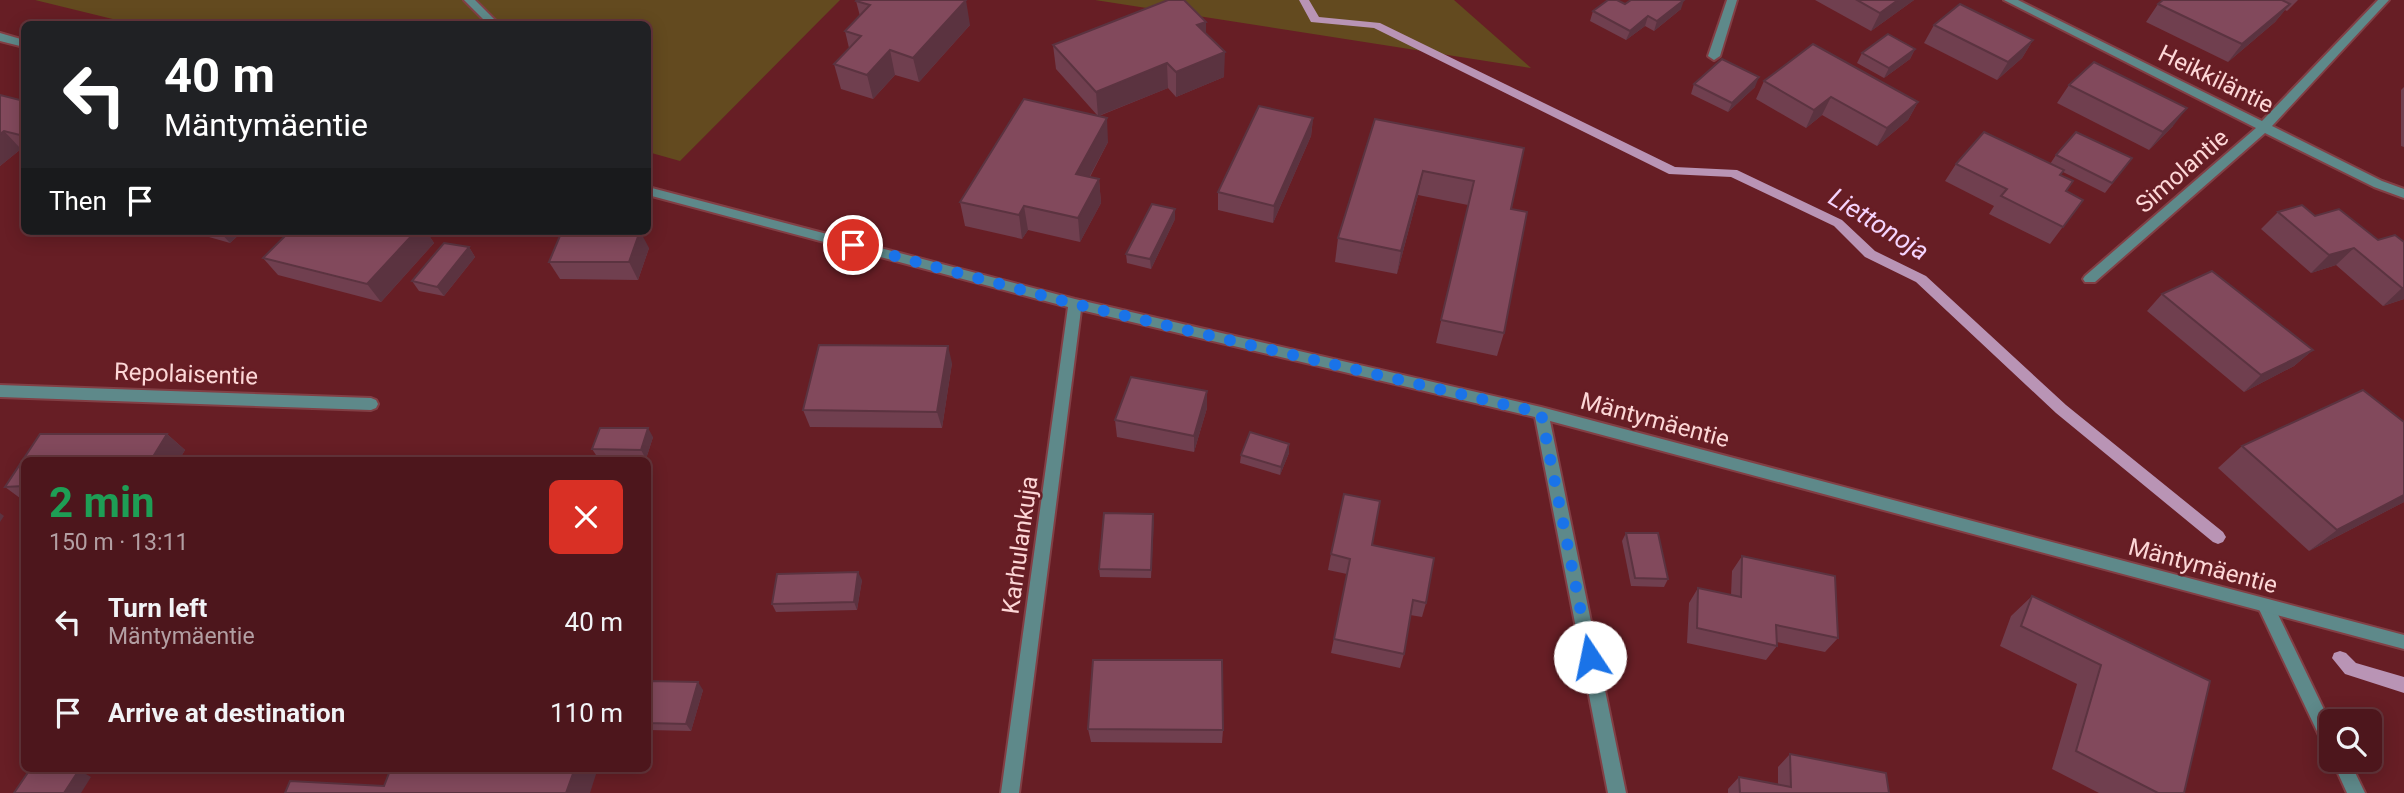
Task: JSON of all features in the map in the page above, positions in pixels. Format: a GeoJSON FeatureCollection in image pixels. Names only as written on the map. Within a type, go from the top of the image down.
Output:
{"type":"FeatureCollection","features":[{"type":"Feature","properties":{"kind":"street"},"geometry":{"type":"LineString","coordinates":[[469,0],[491,21]]}},
{"type":"Feature","properties":{"kind":"street"},"geometry":{"type":"LineString","coordinates":[[1714,56],[1732,0]]}},
{"type":"Feature","properties":{"kind":"street","name":"Heikkiläntie"},"geometry":{"type":"LineString","coordinates":[[2009,0],[2404,194]]}},
{"type":"Feature","properties":{"kind":"street","name":"Simolantie"},"geometry":{"type":"LineString","coordinates":[[2090,279],[2264,127],[2384,0]]}},
{"type":"Feature","properties":{"kind":"street"},"geometry":{"type":"LineString","coordinates":[[0,37],[21,43]]}},
{"type":"Feature","properties":{"kind":"street","name":"Mäntymäentie"},"geometry":{"type":"LineString","coordinates":[[651,192],[1075,304],[1541,413],[2404,642]]}},
{"type":"Feature","properties":{"kind":"street","name":"Karhulankuja"},"geometry":{"type":"LineString","coordinates":[[1010,793],[1075,304]]}},
{"type":"Feature","properties":{"kind":"street","name":"Repolaisentie"},"geometry":{"type":"LineString","coordinates":[[0,390],[371,404]]}},
{"type":"Feature","properties":{"kind":"street"},"geometry":{"type":"LineString","coordinates":[[1541,413],[1617,793]]}},
{"type":"Feature","properties":{"kind":"street"},"geometry":{"type":"LineString","coordinates":[[2266,607],[2319,717]]}},
{"type":"Feature","properties":{"kind":"street"},"geometry":{"type":"LineString","coordinates":[[2346,772],[2356,793]]}},
{"type":"Feature","properties":{"kind":"shaded area"},"geometry":{"type":"Polygon","coordinates":[[[35,0],[840,0],[680,161],[651,153],[651,21],[121,21],[35,0]]]}},
{"type":"Feature","properties":{"kind":"shaded area"},"geometry":{"type":"Polygon","coordinates":[[[1095,0],[1454,0],[1531,68],[1095,0]]]}},
{"type":"Feature","properties":{"kind":"building"},"geometry":{"type":"Polygon","coordinates":[[[857,0],[966,0],[913,58],[890,50],[867,75],[834,64],[861,36],[845,31],[870,5],[857,0]]]}},
{"type":"Feature","properties":{"kind":"building"},"geometry":{"type":"Polygon","coordinates":[[[1168,0],[1184,0],[1206,22],[1197,25],[1225,52],[1176,72],[1167,63],[1096,92],[1053,45],[1168,0]]]}},
{"type":"Feature","properties":{"kind":"building"},"geometry":{"type":"Polygon","coordinates":[[[1608,0],[1625,4],[1631,0],[1684,0],[1657,21],[1648,16],[1630,31],[1593,11],[1608,0]]]}},
{"type":"Feature","properties":{"kind":"building"},"geometry":{"type":"Polygon","coordinates":[[[1857,0],[1898,0],[1880,13],[1857,0]]]}},
{"type":"Feature","properties":{"kind":"building"},"geometry":{"type":"Polygon","coordinates":[[[2163,0],[2282,0],[2290,4],[2242,44],[2158,4],[2163,0]]]}},
{"type":"Feature","properties":{"kind":"building"},"geometry":{"type":"Polygon","coordinates":[[[1960,4],[2033,40],[2008,62],[1934,25],[1960,4]]]}},
{"type":"Feature","properties":{"kind":"building"},"geometry":{"type":"Polygon","coordinates":[[[1888,34],[1915,49],[1889,68],[1862,53],[1888,34]]]}},
{"type":"Feature","properties":{"kind":"building"},"geometry":{"type":"Polygon","coordinates":[[[1813,44],[1918,102],[1887,128],[1831,97],[1814,110],[1764,81],[1813,44]]]}},
{"type":"Feature","properties":{"kind":"building"},"geometry":{"type":"Polygon","coordinates":[[[1722,59],[1759,77],[1732,103],[1694,84],[1722,59]]]}},
{"type":"Feature","properties":{"kind":"building"},"geometry":{"type":"Polygon","coordinates":[[[2094,62],[2187,108],[2163,132],[2069,85],[2094,62]]]}},
{"type":"Feature","properties":{"kind":"building"},"geometry":{"type":"Polygon","coordinates":[[[0,95],[21,100],[21,135],[4,131],[0,134],[0,95]]]}},
{"type":"Feature","properties":{"kind":"building"},"geometry":{"type":"Polygon","coordinates":[[[1024,99],[1107,118],[1076,174],[1099,179],[1078,218],[1024,206],[1019,215],[960,202],[1024,99]]]}},
{"type":"Feature","properties":{"kind":"building"},"geometry":{"type":"Polygon","coordinates":[[[1259,106],[1313,118],[1274,206],[1218,192],[1259,106]]]}},
{"type":"Feature","properties":{"kind":"building"},"geometry":{"type":"Polygon","coordinates":[[[1375,119],[1524,148],[1511,209],[1527,212],[1504,333],[1441,320],[1474,181],[1423,171],[1401,251],[1338,238],[1375,119]]]}},
{"type":"Feature","properties":{"kind":"building"},"geometry":{"type":"Polygon","coordinates":[[[1984,132],[2064,170],[2060,175],[2073,181],[2066,191],[2083,200],[2063,227],[2001,196],[2007,189],[1956,164],[1984,132]]]}},
{"type":"Feature","properties":{"kind":"building"},"geometry":{"type":"Polygon","coordinates":[[[2076,132],[2132,158],[2112,183],[2056,155],[2076,132]]]}},
{"type":"Feature","properties":{"kind":"building"},"geometry":{"type":"Polygon","coordinates":[[[1152,204],[1175,209],[1150,259],[1126,254],[1152,204]]]}},
{"type":"Feature","properties":{"kind":"building"},"geometry":{"type":"Polygon","coordinates":[[[2302,205],[2315,216],[2339,209],[2378,240],[2395,235],[2404,242],[2404,288],[2354,248],[2329,255],[2278,212],[2302,205]]]}},
{"type":"Feature","properties":{"kind":"building"},"geometry":{"type":"Polygon","coordinates":[[[286,235],[412,235],[367,284],[263,258],[286,235]]]}},
{"type":"Feature","properties":{"kind":"building"},"geometry":{"type":"Polygon","coordinates":[[[560,235],[639,235],[629,262],[549,262],[560,235]]]}},
{"type":"Feature","properties":{"kind":"building"},"geometry":{"type":"Polygon","coordinates":[[[444,243],[469,247],[437,287],[412,281],[444,243]]]}},
{"type":"Feature","properties":{"kind":"building"},"geometry":{"type":"Polygon","coordinates":[[[2212,271],[2313,350],[2261,375],[2162,294],[2212,271]]]}},
{"type":"Feature","properties":{"kind":"building"},"geometry":{"type":"Polygon","coordinates":[[[819,345],[948,346],[937,412],[803,410],[819,345]]]}},
{"type":"Feature","properties":{"kind":"building"},"geometry":{"type":"Polygon","coordinates":[[[1131,377],[1207,391],[1194,436],[1115,420],[1131,377]]]}},
{"type":"Feature","properties":{"kind":"building"},"geometry":{"type":"Polygon","coordinates":[[[2363,390],[2404,422],[2404,495],[2337,530],[2242,446],[2363,390]]]}},
{"type":"Feature","properties":{"kind":"building"},"geometry":{"type":"Polygon","coordinates":[[[600,428],[648,428],[641,450],[592,449],[600,428]]]}},
{"type":"Feature","properties":{"kind":"building"},"geometry":{"type":"Polygon","coordinates":[[[1250,432],[1289,444],[1281,467],[1241,455],[1250,432]]]}},
{"type":"Feature","properties":{"kind":"building"},"geometry":{"type":"Polygon","coordinates":[[[40,434],[167,434],[153,457],[25,457],[40,434]]]}},
{"type":"Feature","properties":{"kind":"building"},"geometry":{"type":"Polygon","coordinates":[[[21,463],[21,486],[5,487],[21,463]]]}},
{"type":"Feature","properties":{"kind":"building"},"geometry":{"type":"Polygon","coordinates":[[[1344,494],[1380,501],[1372,545],[1434,558],[1426,603],[1413,600],[1404,654],[1334,639],[1350,559],[1331,554],[1344,494]]]}},
{"type":"Feature","properties":{"kind":"building"},"geometry":{"type":"Polygon","coordinates":[[[1104,513],[1153,514],[1151,570],[1099,569],[1104,513]]]}},
{"type":"Feature","properties":{"kind":"building"},"geometry":{"type":"Polygon","coordinates":[[[1626,533],[1658,533],[1668,579],[1635,578],[1626,533]]]}},
{"type":"Feature","properties":{"kind":"building"},"geometry":{"type":"Polygon","coordinates":[[[1742,556],[1835,576],[1838,638],[1776,625],[1777,646],[1697,628],[1698,588],[1741,597],[1742,556]]]}},
{"type":"Feature","properties":{"kind":"building"},"geometry":{"type":"Polygon","coordinates":[[[858,572],[854,602],[772,604],[777,574],[858,572]]]}},
{"type":"Feature","properties":{"kind":"building"},"geometry":{"type":"Polygon","coordinates":[[[2032,596],[2210,681],[2184,793],[2158,793],[2076,751],[2101,665],[2021,626],[2032,596]]]}},
{"type":"Feature","properties":{"kind":"building"},"geometry":{"type":"Polygon","coordinates":[[[1093,660],[1222,660],[1223,730],[1088,729],[1093,660]]]}},
{"type":"Feature","properties":{"kind":"building"},"geometry":{"type":"Polygon","coordinates":[[[651,681],[698,682],[686,724],[651,723],[651,681]]]}},
{"type":"Feature","properties":{"kind":"building"},"geometry":{"type":"Polygon","coordinates":[[[1790,754],[1886,773],[1889,793],[1740,793],[1739,777],[1791,787],[1790,754]]]}},
{"type":"Feature","properties":{"kind":"building"},"geometry":{"type":"Polygon","coordinates":[[[28,772],[78,772],[64,793],[14,793],[28,772]]]}},
{"type":"Feature","properties":{"kind":"building"},"geometry":{"type":"Polygon","coordinates":[[[389,772],[574,772],[566,793],[285,793],[290,781],[384,786],[389,772]]]}},
{"type":"Feature","properties":{"kind":"waterway","name":"Liettonoja"},"geometry":{"type":"LineString","coordinates":[[1304,0],[1315,20],[1376,25],[1673,171],[1733,173],[1838,223],[1870,254],[1921,279],[2061,409],[2218,537]]}},
{"type":"Feature","properties":{"kind":"waterway","name":"Liettonoja"},"geometry":{"type":"LineString","coordinates":[[2340,658],[2351,669],[2404,685]]}},
{"type":"Feature","properties":{"kind":"route"},"geometry":{"type":"LineString","coordinates":[[853,245],[1075,304],[1541,413],[1590,657]]}}]}
